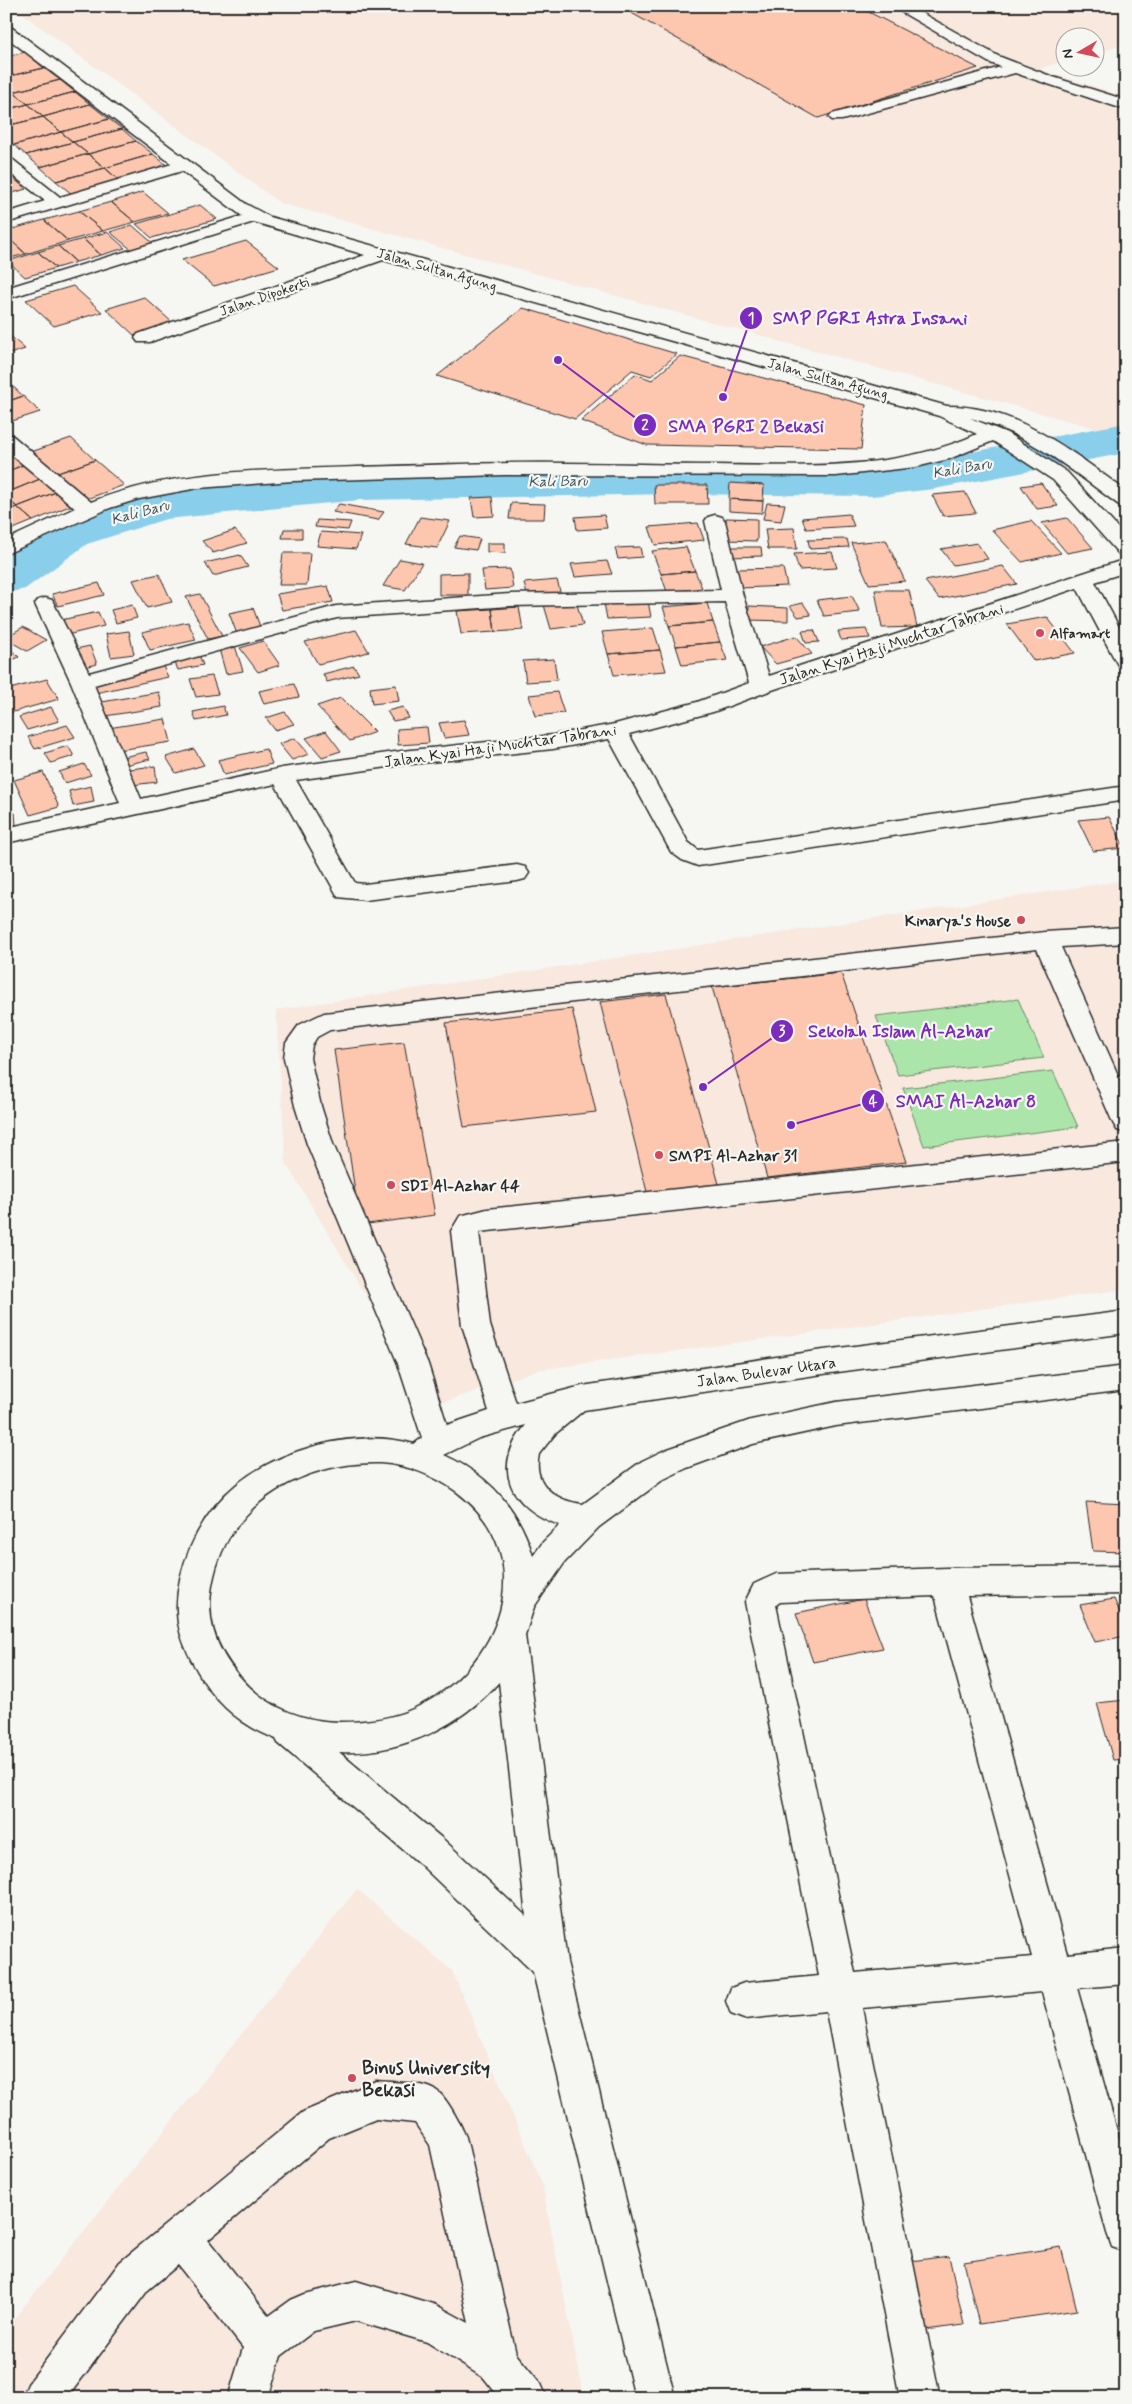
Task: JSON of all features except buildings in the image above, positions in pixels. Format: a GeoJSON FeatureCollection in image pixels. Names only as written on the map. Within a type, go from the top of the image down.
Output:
{"type":"FeatureCollection","features":[{"type":"Feature","properties":{"kind":"street"},"geometry":{"type":"LineString","coordinates":[[898,6],[987,56],[1015,68],[1126,105]]}},
{"type":"Feature","properties":{"kind":"street","name":"Jalan Sultan Agung"},"geometry":{"type":"LineString","coordinates":[[6,30],[183,166],[254,217],[274,225],[920,403],[946,412],[959,420],[1003,433]]}},
{"type":"Feature","properties":{"kind":"street"},"geometry":{"type":"LineString","coordinates":[[6,48],[25,44]]}},
{"type":"Feature","properties":{"kind":"street"},"geometry":{"type":"LineString","coordinates":[[837,116],[1015,68]]}},
{"type":"Feature","properties":{"kind":"street"},"geometry":{"type":"LineString","coordinates":[[6,162],[57,203]]}},
{"type":"Feature","properties":{"kind":"street"},"geometry":{"type":"LineString","coordinates":[[6,218],[183,166]]}},
{"type":"Feature","properties":{"kind":"street"},"geometry":{"type":"LineString","coordinates":[[6,294],[254,217]]}},
{"type":"Feature","properties":{"kind":"street","name":"Jalan Dipokerti"},"geometry":{"type":"LineString","coordinates":[[144,338],[383,254]]}},
{"type":"Feature","properties":{"kind":"street"},"geometry":{"type":"LineString","coordinates":[[1003,433],[1060,476],[1126,550]]}},
{"type":"Feature","properties":{"kind":"street"},"geometry":{"type":"LineString","coordinates":[[6,548],[88,509],[135,494],[193,482],[240,477],[448,470],[607,469],[696,472],[858,470],[896,465],[967,448],[1003,433],[1080,467],[1126,501]]}},
{"type":"Feature","properties":{"kind":"street"},"geometry":{"type":"LineString","coordinates":[[6,440],[88,509]]}},
{"type":"Feature","properties":{"kind":"street"},"geometry":{"type":"LineString","coordinates":[[715,521],[733,596],[761,686]]}},
{"type":"Feature","properties":{"kind":"street","name":"Jalan Kyai Haji Muchtar Tabrani"},"geometry":{"type":"LineString","coordinates":[[6,836],[282,775],[402,758],[552,742],[616,731],[705,707],[761,686],[1126,565]]}},
{"type":"Feature","properties":{"kind":"street"},"geometry":{"type":"LineString","coordinates":[[1083,580],[1126,660]]}},
{"type":"Feature","properties":{"kind":"street"},"geometry":{"type":"LineString","coordinates":[[82,682],[275,627],[343,611],[510,600],[733,596]]}},
{"type":"Feature","properties":{"kind":"street"},"geometry":{"type":"LineString","coordinates":[[45,604],[82,682],[133,807]]}},
{"type":"Feature","properties":{"kind":"street"},"geometry":{"type":"LineString","coordinates":[[616,731],[679,847],[698,858],[1126,793]]}},
{"type":"Feature","properties":{"kind":"street"},"geometry":{"type":"LineString","coordinates":[[282,775],[345,889],[350,892],[517,873]]}},
{"type":"Feature","properties":{"kind":"street"},"geometry":{"type":"LineString","coordinates":[[428,1450],[350,1451],[316,1457],[284,1470],[254,1488],[230,1510],[210,1538],[198,1567],[192,1599],[196,1630],[207,1660],[226,1688],[252,1710],[283,1726],[320,1736],[360,1737],[398,1731],[434,1716],[466,1695],[492,1668],[510,1638],[520,1600],[521,1576],[516,1553],[508,1531],[496,1511],[481,1493],[462,1478],[441,1466],[428,1450],[413,1364],[320,1144],[311,1114],[297,1058],[299,1042],[308,1031],[324,1022],[1045,940],[1126,935]]}},
{"type":"Feature","properties":{"kind":"street"},"geometry":{"type":"LineString","coordinates":[[1045,940],[1126,1123]]}},
{"type":"Feature","properties":{"kind":"street"},"geometry":{"type":"LineString","coordinates":[[506,1418],[476,1325],[465,1231],[470,1224],[487,1220],[1126,1152]]}},
{"type":"Feature","properties":{"kind":"street","name":"Jalan Bulevar Utara"},"geometry":{"type":"LineString","coordinates":[[428,1450],[473,1427],[582,1398],[816,1363],[1126,1322]]}},
{"type":"Feature","properties":{"kind":"street"},"geometry":{"type":"LineString","coordinates":[[520,1600],[554,1552],[588,1518],[653,1470],[676,1459],[750,1432],[836,1414],[1126,1378]]}},
{"type":"Feature","properties":{"kind":"street"},"geometry":{"type":"LineString","coordinates":[[582,1398],[552,1419],[534,1438],[523,1456],[524,1478],[532,1495],[546,1507],[564,1515],[588,1518]]}},
{"type":"Feature","properties":{"kind":"street"},"geometry":{"type":"LineString","coordinates":[[920,2398],[841,1992],[760,1605],[761,1599],[769,1590],[776,1588],[947,1582],[1126,1580]]}},
{"type":"Feature","properties":{"kind":"street"},"geometry":{"type":"LineString","coordinates":[[947,1582],[1126,2233]]}},
{"type":"Feature","properties":{"kind":"street"},"geometry":{"type":"LineString","coordinates":[[510,1638],[548,1962],[655,2398]]}},
{"type":"Feature","properties":{"kind":"street"},"geometry":{"type":"LineString","coordinates":[[283,1726],[432,1852],[548,1962]]}},
{"type":"Feature","properties":{"kind":"street"},"geometry":{"type":"LineString","coordinates":[[744,2001],[1126,1966]]}},
{"type":"Feature","properties":{"kind":"street"},"geometry":{"type":"LineString","coordinates":[[42,2398],[134,2276],[316,2126],[376,2100],[425,2105],[448,2137],[498,2364]]}},
{"type":"Feature","properties":{"kind":"street"},"geometry":{"type":"LineString","coordinates":[[181,2238],[265,2343]]}},
{"type":"Feature","properties":{"kind":"street"},"geometry":{"type":"LineString","coordinates":[[248,2398],[265,2343],[305,2314],[356,2301],[436,2325],[498,2364],[527,2398]]}},
{"type":"Feature","properties":{"kind":"shaded area"},"geometry":{"type":"Polygon","coordinates":[[[12,6],[1126,6],[1126,44],[1104,50],[1104,28],[1054,28],[1054,64],[1038,69],[1054,74],[1054,78],[1066,78],[1126,97],[1126,430],[1113,433],[280,203],[12,6]]]}},
{"type":"Feature","properties":{"kind":"shaded area"},"geometry":{"type":"Polygon","coordinates":[[[1126,880],[1126,1289],[537,1370],[432,1406],[286,1163],[276,1010],[1126,880]]]}},
{"type":"Feature","properties":{"kind":"shaded area","name":"Binus University Bekasi"},"geometry":{"type":"Polygon","coordinates":[[[357,1889],[452,1971],[542,2184],[584,2398],[6,2398],[6,2329],[357,1889]]]}},
{"type":"Feature","properties":{"kind":"green space"},"geometry":{"type":"Polygon","coordinates":[[[1018,999],[1044,1058],[898,1075],[876,1016],[1018,999]]]}},
{"type":"Feature","properties":{"kind":"green space"},"geometry":{"type":"Polygon","coordinates":[[[1053,1071],[1078,1127],[924,1146],[903,1088],[1053,1071]]]}},
{"type":"Feature","properties":{"kind":"waterway","name":"Kali Baru"},"geometry":{"type":"LineString","coordinates":[[6,577],[68,533],[160,504],[360,485],[673,479],[872,481],[934,474],[1126,438]]}},
{"type":"Feature","properties":{"kind":"place","name":"SMA PGRI 2 Bekasi"},"geometry":{"type":"Point","coordinates":[558,360]}},
{"type":"Feature","properties":{"kind":"place","name":"SMP PGRI Astra Insani"},"geometry":{"type":"Point","coordinates":[723,397]}},
{"type":"Feature","properties":{"kind":"place","name":"Alfamart"},"geometry":{"type":"Point","coordinates":[1040,633]}},
{"type":"Feature","properties":{"kind":"place","name":"Kinarya's House"},"geometry":{"type":"Point","coordinates":[1021,920]}},
{"type":"Feature","properties":{"kind":"place","name":"Sekolah Islam Al-Azhar"},"geometry":{"type":"Point","coordinates":[703,1087]}},
{"type":"Feature","properties":{"kind":"place","name":"SMAI Al-Azhar 8"},"geometry":{"type":"Point","coordinates":[791,1125]}},
{"type":"Feature","properties":{"kind":"place","name":"SMPI Al-Azhar 31"},"geometry":{"type":"Point","coordinates":[659,1155]}},
{"type":"Feature","properties":{"kind":"place","name":"SDI Al-Azhar 44"},"geometry":{"type":"Point","coordinates":[391,1185]}},
{"type":"Feature","properties":{"kind":"place","name":"Binus University Bekasi"},"geometry":{"type":"Point","coordinates":[352,2078]}}]}
